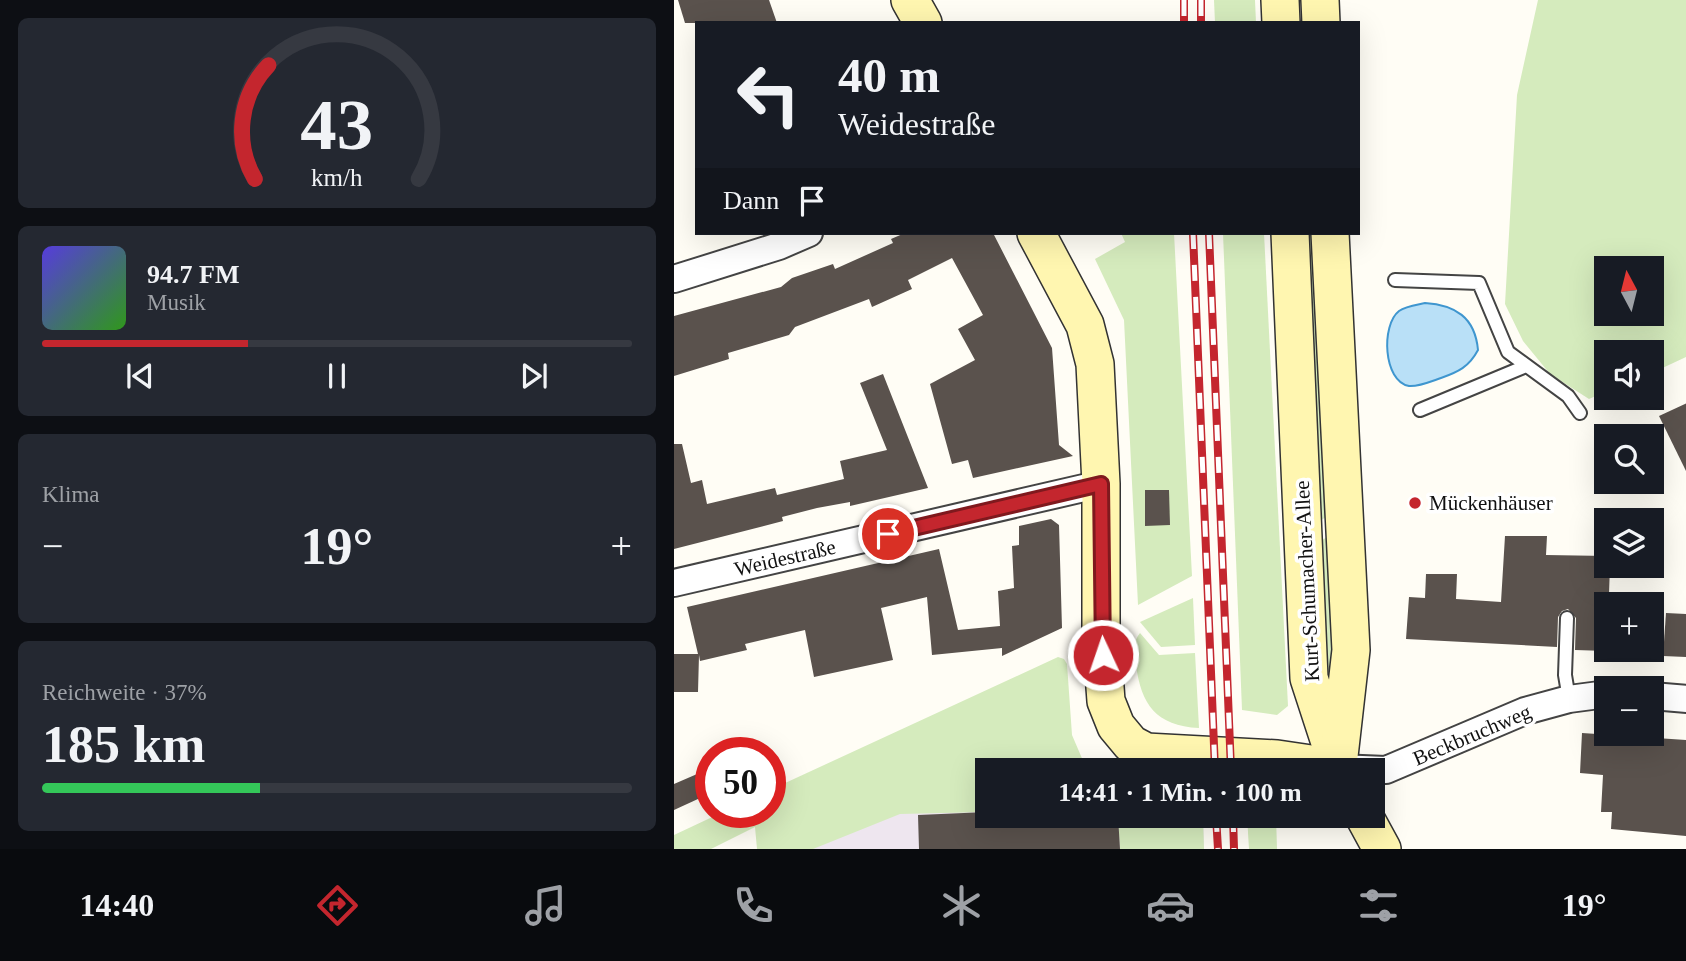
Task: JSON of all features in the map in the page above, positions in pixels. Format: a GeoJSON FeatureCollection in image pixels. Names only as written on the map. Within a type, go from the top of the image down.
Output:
{"type":"FeatureCollection","features":[{"type":"Feature","properties":{"kind":"main road"},"geometry":{"type":"LineString","coordinates":[[910,0],[922,21]]}},
{"type":"Feature","properties":{"kind":"main road"},"geometry":{"type":"LineString","coordinates":[[1280,0],[1281,21]]}},
{"type":"Feature","properties":{"kind":"main road"},"geometry":{"type":"LineString","coordinates":[[1320,0],[1321,21]]}},
{"type":"Feature","properties":{"kind":"main road"},"geometry":{"type":"LineString","coordinates":[[1037,235],[1085,325],[1095,363],[1101,484],[1101,632],[1106,701],[1116,726],[1131,744],[1146,751],[1261,758]]}},
{"type":"Feature","properties":{"kind":"main road","name":"Kurt-Schumacher-Allee"},"geometry":{"type":"LineString","coordinates":[[1290,235],[1309,678],[1334,758]]}},
{"type":"Feature","properties":{"kind":"main road","name":"Kurt-Schumacher-Allee"},"geometry":{"type":"LineString","coordinates":[[1330,235],[1351,650],[1339,758]]}},
{"type":"Feature","properties":{"kind":"main road"},"geometry":{"type":"LineString","coordinates":[[1371,828],[1382,849]]}},
{"type":"Feature","properties":{"kind":"street"},"geometry":{"type":"LineString","coordinates":[[674,279],[779,246],[804,235]]}},
{"type":"Feature","properties":{"kind":"street","name":"Weidestraße"},"geometry":{"type":"LineString","coordinates":[[674,583],[1101,484]]}},
{"type":"Feature","properties":{"kind":"street","name":"Beckbruchweg"},"geometry":{"type":"LineString","coordinates":[[1385,770],[1433,753],[1525,711],[1569,699],[1594,696]]}},
{"type":"Feature","properties":{"kind":"street"},"geometry":{"type":"LineString","coordinates":[[1664,697],[1686,699]]}},
{"type":"Feature","properties":{"kind":"lane"},"geometry":{"type":"LineString","coordinates":[[1395,280],[1479,283],[1508,352],[1568,396],[1580,412]]}},
{"type":"Feature","properties":{"kind":"lane"},"geometry":{"type":"LineString","coordinates":[[1420,410],[1526,366]]}},
{"type":"Feature","properties":{"kind":"lane"},"geometry":{"type":"LineString","coordinates":[[1567,618],[1565,675],[1569,699]]}},
{"type":"Feature","properties":{"kind":"shaded area"},"geometry":{"type":"Polygon","coordinates":[[[975,809],[975,828],[1203,828],[1204,849],[803,849],[897,812],[975,809]]]}},
{"type":"Feature","properties":{"kind":"green space"},"geometry":{"type":"Polygon","coordinates":[[[1214,0],[1255,0],[1256,21],[1215,21],[1214,0]]]}},
{"type":"Feature","properties":{"kind":"green space"},"geometry":{"type":"Polygon","coordinates":[[[1538,0],[1686,0],[1686,357],[1664,367],[1664,340],[1594,340],[1594,397],[1589,399],[1550,374],[1523,341],[1505,304],[1517,95],[1538,0]]]}},
{"type":"Feature","properties":{"kind":"green space"},"geometry":{"type":"Polygon","coordinates":[[[1122,235],[1174,235],[1192,576],[1138,605],[1124,320],[1095,259],[1125,242],[1122,235]]]}},
{"type":"Feature","properties":{"kind":"green space"},"geometry":{"type":"Polygon","coordinates":[[[1223,235],[1264,235],[1288,706],[1277,715],[1242,710],[1223,235]]]}},
{"type":"Feature","properties":{"kind":"green space"},"geometry":{"type":"Polygon","coordinates":[[[1302,235],[1315,235],[1326,517],[1315,524],[1302,235]]]}},
{"type":"Feature","properties":{"kind":"green space"},"geometry":{"type":"Polygon","coordinates":[[[1327,537],[1334,677],[1328,701],[1316,544],[1327,537]]]}},
{"type":"Feature","properties":{"kind":"green space"},"geometry":{"type":"Polygon","coordinates":[[[1193,598],[1195,645],[1161,647],[1140,622],[1193,598]]]}},
{"type":"Feature","properties":{"kind":"green space"},"geometry":{"type":"Polygon","coordinates":[[[1140,633],[1159,655],[1195,653],[1199,728],[1172,723],[1161,717],[1147,702],[1138,679],[1135,656],[1135,644],[1140,633]]]}},
{"type":"Feature","properties":{"kind":"green space"},"geometry":{"type":"Polygon","coordinates":[[[1058,657],[1064,659],[1067,664],[1072,735],[1082,758],[975,758],[975,812],[900,814],[813,849],[757,849],[755,828],[786,828],[786,783],[1058,657]]]}},
{"type":"Feature","properties":{"kind":"green space"},"geometry":{"type":"Polygon","coordinates":[[[695,825],[695,828],[753,828],[711,849],[674,849],[674,835],[695,825]]]}},
{"type":"Feature","properties":{"kind":"green space"},"geometry":{"type":"Polygon","coordinates":[[[1119,828],[1203,828],[1204,849],[1120,849],[1119,828]]]}},
{"type":"Feature","properties":{"kind":"green space"},"geometry":{"type":"Polygon","coordinates":[[[1248,828],[1276,828],[1277,849],[1249,849],[1248,828]]]}},
{"type":"Feature","properties":{"kind":"water"},"geometry":{"type":"Polygon","coordinates":[[[1425,303],[1446,307],[1462,315],[1473,329],[1478,350],[1471,361],[1458,371],[1425,384],[1409,386],[1400,382],[1390,364],[1387,340],[1389,328],[1399,311],[1425,303]]]}},
{"type":"Feature","properties":{"kind":"building"},"geometry":{"type":"Polygon","coordinates":[[[678,0],[769,0],[776,21],[695,21],[685,23],[678,0]]]}},
{"type":"Feature","properties":{"kind":"building"},"geometry":{"type":"Polygon","coordinates":[[[900,235],[994,235],[1052,348],[1059,445],[1073,456],[973,478],[968,460],[952,464],[930,384],[975,360],[958,329],[983,315],[952,258],[908,280],[912,289],[872,307],[869,299],[795,327],[789,335],[728,353],[729,359],[674,376],[674,316],[781,287],[792,278],[833,264],[835,269],[893,243],[891,239],[900,235]]]}},
{"type":"Feature","properties":{"kind":"building"},"geometry":{"type":"Polygon","coordinates":[[[883,374],[928,488],[850,506],[850,502],[817,508],[782,517],[783,521],[674,549],[674,444],[682,444],[691,483],[702,480],[707,504],[775,488],[777,495],[844,479],[840,461],[887,450],[860,383],[883,374]]]}},
{"type":"Feature","properties":{"kind":"building"},"geometry":{"type":"Polygon","coordinates":[[[1687,403],[1687,473],[1664,424],[1659,416],[1687,403]]]}},
{"type":"Feature","properties":{"kind":"building"},"geometry":{"type":"Polygon","coordinates":[[[1145,490],[1169,490],[1170,525],[1145,526],[1145,490]]]}},
{"type":"Feature","properties":{"kind":"building"},"geometry":{"type":"Polygon","coordinates":[[[1051,519],[1059,525],[1062,628],[1002,656],[1002,648],[932,655],[927,597],[881,608],[893,660],[814,677],[805,630],[745,644],[747,650],[700,661],[699,655],[698,692],[674,692],[674,654],[698,654],[687,607],[939,549],[958,630],[1000,626],[998,591],[1014,588],[1012,546],[1019,545],[1019,526],[1051,519]]]}},
{"type":"Feature","properties":{"kind":"building"},"geometry":{"type":"Polygon","coordinates":[[[1505,536],[1547,536],[1546,555],[1594,556],[1594,578],[1610,578],[1609,592],[1594,592],[1594,651],[1575,650],[1576,618],[1568,609],[1562,611],[1558,617],[1557,647],[1406,639],[1409,597],[1425,598],[1426,574],[1457,574],[1456,599],[1501,602],[1505,536]]]}},
{"type":"Feature","properties":{"kind":"building"},"geometry":{"type":"Polygon","coordinates":[[[1666,613],[1687,614],[1687,657],[1664,656],[1666,613]]]}},
{"type":"Feature","properties":{"kind":"building"},"geometry":{"type":"Polygon","coordinates":[[[1582,733],[1594,734],[1594,746],[1664,746],[1664,738],[1687,740],[1687,836],[1611,829],[1612,812],[1601,812],[1603,775],[1580,773],[1582,733]]]}},
{"type":"Feature","properties":{"kind":"building"},"geometry":{"type":"Polygon","coordinates":[[[695,775],[695,800],[674,810],[674,784],[695,775]]]}},
{"type":"Feature","properties":{"kind":"building"},"geometry":{"type":"Polygon","coordinates":[[[975,813],[975,828],[1119,828],[1120,849],[919,849],[918,815],[975,813]]]}},
{"type":"Feature","properties":{"kind":"railway"},"geometry":{"type":"LineString","coordinates":[[1184,0],[1184,21]]}},
{"type":"Feature","properties":{"kind":"railway"},"geometry":{"type":"LineString","coordinates":[[1201,0],[1201,21]]}},
{"type":"Feature","properties":{"kind":"railway"},"geometry":{"type":"LineString","coordinates":[[1193,235],[1215,758]]}},
{"type":"Feature","properties":{"kind":"railway"},"geometry":{"type":"LineString","coordinates":[[1209,235],[1231,758]]}},
{"type":"Feature","properties":{"kind":"railway"},"geometry":{"type":"LineString","coordinates":[[1217,828],[1218,849]]}},
{"type":"Feature","properties":{"kind":"railway"},"geometry":{"type":"LineString","coordinates":[[1233,828],[1234,849]]}},
{"type":"Feature","properties":{"kind":"place","name":"Mückenhäuser"},"geometry":{"type":"Point","coordinates":[1415,503]}},
{"type":"Feature","properties":{"kind":"route"},"geometry":{"type":"LineString","coordinates":[[888,534],[1101,484],[1103,655]]}}]}
